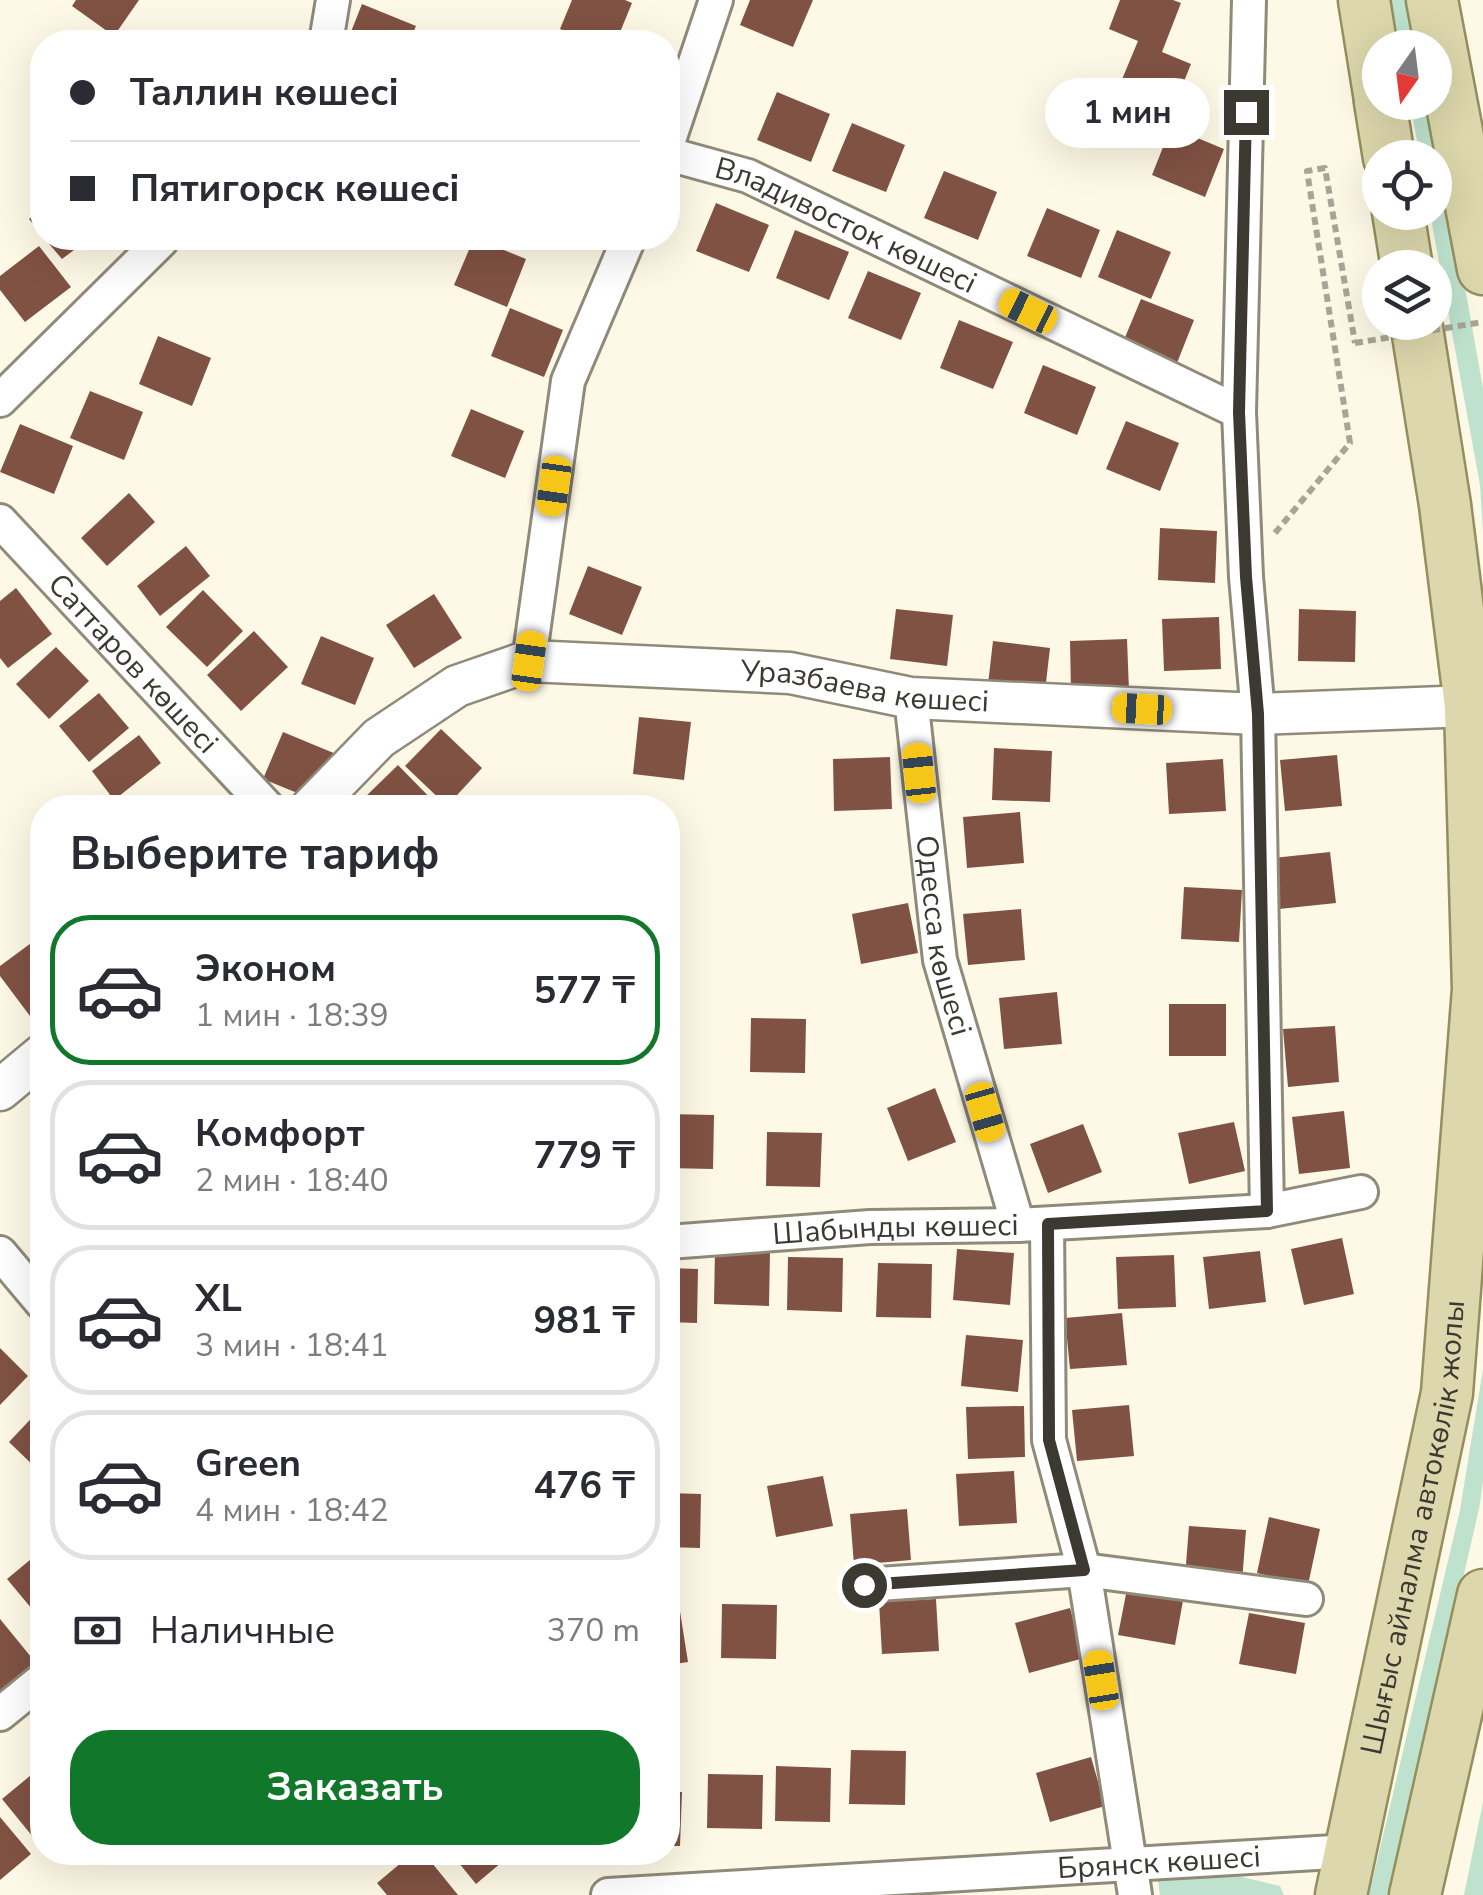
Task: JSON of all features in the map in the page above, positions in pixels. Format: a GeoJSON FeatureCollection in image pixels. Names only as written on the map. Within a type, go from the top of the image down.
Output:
{"type":"FeatureCollection","features":[{"type":"Feature","properties":{"kind":"main road"},"geometry":{"type":"LineString","coordinates":[[1364,0],[1369,30]]}},
{"type":"Feature","properties":{"kind":"main road"},"geometry":{"type":"LineString","coordinates":[[1432,0],[1483,269]]}},
{"type":"Feature","properties":{"kind":"main road","name":"Шығыс айналма автокөлік жолы"},"geometry":{"type":"LineString","coordinates":[[1346,1873],[1447,1393],[1478,989],[1470,706],[1445,505],[1419,340]]}},
{"type":"Feature","properties":{"kind":"main road"},"geometry":{"type":"LineString","coordinates":[[1415,1895],[1483,1595]]}},
{"type":"Feature","properties":{"kind":"street"},"geometry":{"type":"LineString","coordinates":[[328,30],[333,0]]}},
{"type":"Feature","properties":{"kind":"street"},"geometry":{"type":"LineString","coordinates":[[680,107],[716,0]]}},
{"type":"Feature","properties":{"kind":"street"},"geometry":{"type":"LineString","coordinates":[[1250,0],[1239,412],[1258,714],[1267,1211]]}},
{"type":"Feature","properties":{"kind":"street","name":"Владивосток көшесі"},"geometry":{"type":"LineString","coordinates":[[680,157],[748,176],[1239,412]]}},
{"type":"Feature","properties":{"kind":"street"},"geometry":{"type":"LineString","coordinates":[[0,400],[152,250]]}},
{"type":"Feature","properties":{"kind":"street"},"geometry":{"type":"LineString","coordinates":[[529,661],[568,381],[623,250]]}},
{"type":"Feature","properties":{"kind":"street","name":"Саттаров көшесі"},"geometry":{"type":"LineString","coordinates":[[0,521],[256,795]]}},
{"type":"Feature","properties":{"kind":"street","name":"Уразбаева көшесі"},"geometry":{"type":"LineString","coordinates":[[324,795],[379,738],[457,686],[529,661],[790,673],[910,698],[1258,714],[1470,706]]}},
{"type":"Feature","properties":{"kind":"street","name":"Одесса көшесі"},"geometry":{"type":"LineString","coordinates":[[910,698],[940,960],[1033,1224],[1049,1440],[1084,1570],[1133,1879]]}},
{"type":"Feature","properties":{"kind":"street"},"geometry":{"type":"LineString","coordinates":[[0,1090],[30,1065]]}},
{"type":"Feature","properties":{"kind":"street","name":"Шабынды көшесі"},"geometry":{"type":"LineString","coordinates":[[680,1241],[870,1227],[1033,1224],[1267,1211],[1362,1192]]}},
{"type":"Feature","properties":{"kind":"street"},"geometry":{"type":"LineString","coordinates":[[0,1253],[30,1289]]}},
{"type":"Feature","properties":{"kind":"street"},"geometry":{"type":"LineString","coordinates":[[864,1585],[1084,1570],[1306,1599]]}},
{"type":"Feature","properties":{"kind":"street"},"geometry":{"type":"LineString","coordinates":[[0,1714],[30,1690]]}},
{"type":"Feature","properties":{"kind":"street","name":"Брянск көшесі"},"geometry":{"type":"LineString","coordinates":[[608,1895],[1346,1873]]}},
{"type":"Feature","properties":{"kind":"path"},"geometry":{"type":"LineString","coordinates":[[1246,567],[1350,444],[1306,171],[1326,168],[1355,343],[1483,322]]}},
{"type":"Feature","properties":{"kind":"green space"},"geometry":{"type":"Polygon","coordinates":[[[1391,0],[1414,0],[1420,30],[1397,30],[1391,0]]]}},
{"type":"Feature","properties":{"kind":"green space"},"geometry":{"type":"Polygon","coordinates":[[[1413,120],[1435,120],[1439,140],[1417,140],[1413,120]]]}},
{"type":"Feature","properties":{"kind":"green space"},"geometry":{"type":"Polygon","coordinates":[[[1452,215],[1483,388],[1483,532],[1480,485],[1452,333],[1452,250],[1437,250],[1433,230],[1452,230],[1452,215]]]}},
{"type":"Feature","properties":{"kind":"green space"},"geometry":{"type":"Polygon","coordinates":[[[1483,1369],[1483,1482],[1479,1509],[1390,1895],[1369,1895],[1460,1510],[1483,1369]]]}},
{"type":"Feature","properties":{"kind":"green space"},"geometry":{"type":"Polygon","coordinates":[[[1483,1802],[1483,1895],[1464,1895],[1483,1802]]]}},
{"type":"Feature","properties":{"kind":"green space"},"geometry":{"type":"Polygon","coordinates":[[[1221,1872],[1280,1886],[1284,1895],[1160,1895],[1157,1874],[1221,1872]]]}},
{"type":"Feature","properties":{"kind":"building"},"geometry":{"type":"Polygon","coordinates":[[[76,0],[139,0],[118,30],[106,30],[72,6],[76,0]]]}},
{"type":"Feature","properties":{"kind":"building"},"geometry":{"type":"Polygon","coordinates":[[[572,0],[632,3],[621,30],[560,29],[572,0]]]}},
{"type":"Feature","properties":{"kind":"building"},"geometry":{"type":"Polygon","coordinates":[[[750,0],[813,0],[793,47],[740,25],[750,0]]]}},
{"type":"Feature","properties":{"kind":"building"},"geometry":{"type":"Polygon","coordinates":[[[1120,0],[1181,3],[1162,52],[1191,64],[1172,111],[1118,89],[1138,41],[1109,29],[1120,0]]]}},
{"type":"Feature","properties":{"kind":"building"},"geometry":{"type":"Polygon","coordinates":[[[362,4],[416,26],[414,30],[352,30],[362,4]]]}},
{"type":"Feature","properties":{"kind":"building"},"geometry":{"type":"Polygon","coordinates":[[[777,92],[830,114],[811,162],[757,140],[777,92]]]}},
{"type":"Feature","properties":{"kind":"building"},"geometry":{"type":"Polygon","coordinates":[[[852,123],[905,145],[886,192],[832,171],[852,123]]]}},
{"type":"Feature","properties":{"kind":"building"},"geometry":{"type":"Polygon","coordinates":[[[1171,127],[1224,149],[1205,197],[1152,175],[1171,127]]]}},
{"type":"Feature","properties":{"kind":"building"},"geometry":{"type":"Polygon","coordinates":[[[944,171],[997,192],[978,240],[924,218],[944,171]]]}},
{"type":"Feature","properties":{"kind":"building"},"geometry":{"type":"Polygon","coordinates":[[[716,203],[769,225],[749,272],[696,251],[716,203]]]}},
{"type":"Feature","properties":{"kind":"building"},"geometry":{"type":"Polygon","coordinates":[[[1047,208],[1100,230],[1081,278],[1027,256],[1047,208]]]}},
{"type":"Feature","properties":{"kind":"building"},"geometry":{"type":"Polygon","coordinates":[[[795,230],[849,252],[829,300],[776,278],[795,230]]]}},
{"type":"Feature","properties":{"kind":"building"},"geometry":{"type":"Polygon","coordinates":[[[1117,230],[1171,252],[1151,299],[1098,277],[1117,230]]]}},
{"type":"Feature","properties":{"kind":"building"},"geometry":{"type":"Polygon","coordinates":[[[34,250],[42,250],[71,287],[25,322],[0,290],[0,276],[34,250]]]}},
{"type":"Feature","properties":{"kind":"building"},"geometry":{"type":"Polygon","coordinates":[[[54,250],[74,250],[62,259],[54,250]]]}},
{"type":"Feature","properties":{"kind":"building"},"geometry":{"type":"Polygon","coordinates":[[[469,250],[504,250],[526,259],[507,307],[454,285],[469,250]]]}},
{"type":"Feature","properties":{"kind":"building"},"geometry":{"type":"Polygon","coordinates":[[[868,271],[921,293],[901,340],[848,318],[868,271]]]}},
{"type":"Feature","properties":{"kind":"building"},"geometry":{"type":"Polygon","coordinates":[[[1141,299],[1194,320],[1175,368],[1121,347],[1141,299]]]}},
{"type":"Feature","properties":{"kind":"building"},"geometry":{"type":"Polygon","coordinates":[[[510,308],[563,330],[544,377],[491,356],[510,308]]]}},
{"type":"Feature","properties":{"kind":"building"},"geometry":{"type":"Polygon","coordinates":[[[959,320],[1013,342],[993,389],[940,368],[959,320]]]}},
{"type":"Feature","properties":{"kind":"building"},"geometry":{"type":"Polygon","coordinates":[[[158,336],[211,358],[192,406],[139,384],[158,336]]]}},
{"type":"Feature","properties":{"kind":"building"},"geometry":{"type":"Polygon","coordinates":[[[1043,365],[1096,387],[1077,435],[1024,413],[1043,365]]]}},
{"type":"Feature","properties":{"kind":"building"},"geometry":{"type":"Polygon","coordinates":[[[90,391],[143,412],[124,460],[70,438],[90,391]]]}},
{"type":"Feature","properties":{"kind":"building"},"geometry":{"type":"Polygon","coordinates":[[[471,409],[524,431],[505,478],[451,456],[471,409]]]}},
{"type":"Feature","properties":{"kind":"building"},"geometry":{"type":"Polygon","coordinates":[[[1126,421],[1179,443],[1160,491],[1106,469],[1126,421]]]}},
{"type":"Feature","properties":{"kind":"building"},"geometry":{"type":"Polygon","coordinates":[[[20,424],[73,446],[54,494],[0,472],[20,424]]]}},
{"type":"Feature","properties":{"kind":"building"},"geometry":{"type":"Polygon","coordinates":[[[129,493],[155,522],[107,566],[81,538],[129,493]]]}},
{"type":"Feature","properties":{"kind":"building"},"geometry":{"type":"Polygon","coordinates":[[[1160,528],[1217,531],[1215,583],[1158,580],[1160,528]]]}},
{"type":"Feature","properties":{"kind":"building"},"geometry":{"type":"Polygon","coordinates":[[[186,546],[210,576],[160,616],[137,586],[186,546]]]}},
{"type":"Feature","properties":{"kind":"building"},"geometry":{"type":"Polygon","coordinates":[[[588,566],[642,587],[622,635],[569,614],[588,566]]]}},
{"type":"Feature","properties":{"kind":"building"},"geometry":{"type":"Polygon","coordinates":[[[16,588],[52,634],[8,668],[0,658],[0,601],[16,588]]]}},
{"type":"Feature","properties":{"kind":"building"},"geometry":{"type":"Polygon","coordinates":[[[203,590],[243,631],[207,667],[166,627],[203,590]]]}},
{"type":"Feature","properties":{"kind":"building"},"geometry":{"type":"Polygon","coordinates":[[[434,594],[462,638],[414,668],[386,625],[434,594]]]}},
{"type":"Feature","properties":{"kind":"building"},"geometry":{"type":"Polygon","coordinates":[[[896,609],[953,615],[947,666],[890,659],[896,609]]]}},
{"type":"Feature","properties":{"kind":"building"},"geometry":{"type":"Polygon","coordinates":[[[1299,609],[1356,611],[1355,662],[1298,661],[1299,609]]]}},
{"type":"Feature","properties":{"kind":"building"},"geometry":{"type":"Polygon","coordinates":[[[1219,617],[1221,669],[1164,671],[1162,619],[1219,617]]]}},
{"type":"Feature","properties":{"kind":"building"},"geometry":{"type":"Polygon","coordinates":[[[254,631],[288,667],[241,711],[207,675],[254,631]]]}},
{"type":"Feature","properties":{"kind":"building"},"geometry":{"type":"Polygon","coordinates":[[[321,636],[374,658],[355,705],[301,684],[321,636]]]}},
{"type":"Feature","properties":{"kind":"building"},"geometry":{"type":"Polygon","coordinates":[[[1127,639],[1129,691],[1071,692],[1070,641],[1127,639]]]}},
{"type":"Feature","properties":{"kind":"building"},"geometry":{"type":"Polygon","coordinates":[[[993,641],[1050,648],[1044,700],[987,693],[993,641]]]}},
{"type":"Feature","properties":{"kind":"building"},"geometry":{"type":"Polygon","coordinates":[[[56,647],[89,681],[49,719],[16,684],[56,647]]]}},
{"type":"Feature","properties":{"kind":"building"},"geometry":{"type":"Polygon","coordinates":[[[99,693],[129,728],[89,762],[59,726],[99,693]]]}},
{"type":"Feature","properties":{"kind":"building"},"geometry":{"type":"Polygon","coordinates":[[[639,717],[691,722],[684,780],[633,774],[639,717]]]}},
{"type":"Feature","properties":{"kind":"building"},"geometry":{"type":"Polygon","coordinates":[[[441,729],[482,768],[457,795],[435,795],[405,766],[441,729]]]}},
{"type":"Feature","properties":{"kind":"building"},"geometry":{"type":"Polygon","coordinates":[[[283,732],[336,754],[319,795],[302,795],[263,779],[283,732]]]}},
{"type":"Feature","properties":{"kind":"building"},"geometry":{"type":"Polygon","coordinates":[[[139,735],[161,763],[120,795],[110,795],[92,771],[139,735]]]}},
{"type":"Feature","properties":{"kind":"building"},"geometry":{"type":"Polygon","coordinates":[[[994,748],[1052,751],[1050,802],[992,800],[994,748]]]}},
{"type":"Feature","properties":{"kind":"building"},"geometry":{"type":"Polygon","coordinates":[[[1337,755],[1342,806],[1285,811],[1280,760],[1337,755]]]}},
{"type":"Feature","properties":{"kind":"building"},"geometry":{"type":"Polygon","coordinates":[[[890,757],[892,809],[834,811],[833,759],[890,757]]]}},
{"type":"Feature","properties":{"kind":"building"},"geometry":{"type":"Polygon","coordinates":[[[1223,759],[1226,811],[1169,814],[1166,763],[1223,759]]]}},
{"type":"Feature","properties":{"kind":"building"},"geometry":{"type":"Polygon","coordinates":[[[398,765],[427,795],[367,795],[398,765]]]}},
{"type":"Feature","properties":{"kind":"building"},"geometry":{"type":"Polygon","coordinates":[[[1020,812],[1024,863],[967,868],[963,817],[1020,812]]]}},
{"type":"Feature","properties":{"kind":"building"},"geometry":{"type":"Polygon","coordinates":[[[1330,852],[1336,903],[1279,909],[1273,858],[1330,852]]]}},
{"type":"Feature","properties":{"kind":"building"},"geometry":{"type":"Polygon","coordinates":[[[1184,887],[1242,890],[1239,942],[1181,939],[1184,887]]]}},
{"type":"Feature","properties":{"kind":"building"},"geometry":{"type":"Polygon","coordinates":[[[908,903],[918,953],[861,964],[852,914],[908,903]]]}},
{"type":"Feature","properties":{"kind":"building"},"geometry":{"type":"Polygon","coordinates":[[[1021,909],[1025,960],[968,965],[963,914],[1021,909]]]}},
{"type":"Feature","properties":{"kind":"building"},"geometry":{"type":"Polygon","coordinates":[[[30,944],[30,1016],[0,976],[0,966],[30,944]]]}},
{"type":"Feature","properties":{"kind":"building"},"geometry":{"type":"Polygon","coordinates":[[[1057,992],[1062,1044],[1004,1049],[999,998],[1057,992]]]}},
{"type":"Feature","properties":{"kind":"building"},"geometry":{"type":"Polygon","coordinates":[[[1169,1004],[1226,1004],[1226,1056],[1169,1056],[1169,1004]]]}},
{"type":"Feature","properties":{"kind":"building"},"geometry":{"type":"Polygon","coordinates":[[[751,1018],[806,1019],[805,1073],[750,1072],[751,1018]]]}},
{"type":"Feature","properties":{"kind":"building"},"geometry":{"type":"Polygon","coordinates":[[[1335,1026],[1339,1082],[1288,1087],[1283,1029],[1335,1026]]]}},
{"type":"Feature","properties":{"kind":"building"},"geometry":{"type":"Polygon","coordinates":[[[935,1088],[956,1142],[908,1161],[887,1108],[935,1088]]]}},
{"type":"Feature","properties":{"kind":"building"},"geometry":{"type":"Polygon","coordinates":[[[1344,1111],[1350,1168],[1299,1174],[1292,1117],[1344,1111]]]}},
{"type":"Feature","properties":{"kind":"building"},"geometry":{"type":"Polygon","coordinates":[[[680,1114],[714,1115],[713,1169],[680,1168],[680,1114]]]}},
{"type":"Feature","properties":{"kind":"building"},"geometry":{"type":"Polygon","coordinates":[[[1234,1122],[1245,1171],[1189,1184],[1178,1133],[1234,1122]]]}},
{"type":"Feature","properties":{"kind":"building"},"geometry":{"type":"Polygon","coordinates":[[[1083,1124],[1102,1172],[1048,1193],[1030,1144],[1083,1124]]]}},
{"type":"Feature","properties":{"kind":"building"},"geometry":{"type":"Polygon","coordinates":[[[767,1132],[822,1133],[820,1187],[766,1186],[767,1132]]]}},
{"type":"Feature","properties":{"kind":"building"},"geometry":{"type":"Polygon","coordinates":[[[1342,1238],[1354,1294],[1304,1305],[1291,1249],[1342,1238]]]}},
{"type":"Feature","properties":{"kind":"building"},"geometry":{"type":"Polygon","coordinates":[[[957,1249],[1014,1253],[1010,1305],[953,1300],[957,1249]]]}},
{"type":"Feature","properties":{"kind":"building"},"geometry":{"type":"Polygon","coordinates":[[[715,1251],[770,1252],[769,1306],[714,1304],[715,1251]]]}},
{"type":"Feature","properties":{"kind":"building"},"geometry":{"type":"Polygon","coordinates":[[[1260,1251],[1266,1302],[1209,1309],[1203,1257],[1260,1251]]]}},
{"type":"Feature","properties":{"kind":"building"},"geometry":{"type":"Polygon","coordinates":[[[1174,1255],[1176,1307],[1118,1309],[1116,1257],[1174,1255]]]}},
{"type":"Feature","properties":{"kind":"building"},"geometry":{"type":"Polygon","coordinates":[[[788,1257],[843,1258],[842,1312],[787,1310],[788,1257]]]}},
{"type":"Feature","properties":{"kind":"building"},"geometry":{"type":"Polygon","coordinates":[[[878,1263],[932,1264],[931,1318],[876,1317],[878,1263]]]}},
{"type":"Feature","properties":{"kind":"building"},"geometry":{"type":"Polygon","coordinates":[[[680,1268],[698,1269],[697,1323],[680,1322],[680,1268]]]}},
{"type":"Feature","properties":{"kind":"building"},"geometry":{"type":"Polygon","coordinates":[[[1122,1313],[1127,1365],[1070,1369],[1065,1318],[1122,1313]]]}},
{"type":"Feature","properties":{"kind":"building"},"geometry":{"type":"Polygon","coordinates":[[[966,1335],[1023,1340],[1018,1392],[961,1386],[966,1335]]]}},
{"type":"Feature","properties":{"kind":"building"},"geometry":{"type":"Polygon","coordinates":[[[0,1348],[28,1376],[0,1405],[0,1348]]]}},
{"type":"Feature","properties":{"kind":"building"},"geometry":{"type":"Polygon","coordinates":[[[1129,1405],[1134,1456],[1077,1461],[1072,1410],[1129,1405]]]}},
{"type":"Feature","properties":{"kind":"building"},"geometry":{"type":"Polygon","coordinates":[[[1024,1406],[1025,1457],[968,1459],[966,1407],[1024,1406]]]}},
{"type":"Feature","properties":{"kind":"building"},"geometry":{"type":"Polygon","coordinates":[[[30,1420],[30,1462],[9,1442],[30,1420]]]}},
{"type":"Feature","properties":{"kind":"building"},"geometry":{"type":"Polygon","coordinates":[[[1014,1471],[1017,1523],[959,1526],[956,1474],[1014,1471]]]}},
{"type":"Feature","properties":{"kind":"building"},"geometry":{"type":"Polygon","coordinates":[[[823,1476],[833,1526],[776,1537],[767,1486],[823,1476]]]}},
{"type":"Feature","properties":{"kind":"building"},"geometry":{"type":"Polygon","coordinates":[[[680,1493],[701,1494],[700,1548],[680,1547],[680,1493]]]}},
{"type":"Feature","properties":{"kind":"building"},"geometry":{"type":"Polygon","coordinates":[[[907,1509],[911,1560],[854,1565],[850,1514],[907,1509]]]}},
{"type":"Feature","properties":{"kind":"building"},"geometry":{"type":"Polygon","coordinates":[[[1269,1517],[1320,1529],[1308,1585],[1257,1573],[1269,1517]]]}},
{"type":"Feature","properties":{"kind":"building"},"geometry":{"type":"Polygon","coordinates":[[[1189,1526],[1246,1530],[1242,1582],[1185,1577],[1189,1526]]]}},
{"type":"Feature","properties":{"kind":"building"},"geometry":{"type":"Polygon","coordinates":[[[30,1560],[30,1607],[7,1579],[30,1560]]]}},
{"type":"Feature","properties":{"kind":"building"},"geometry":{"type":"Polygon","coordinates":[[[1128,1584],[1184,1595],[1175,1645],[1118,1635],[1128,1584]]]}},
{"type":"Feature","properties":{"kind":"building"},"geometry":{"type":"Polygon","coordinates":[[[936,1599],[939,1651],[882,1654],[879,1602],[936,1599]]]}},
{"type":"Feature","properties":{"kind":"building"},"geometry":{"type":"Polygon","coordinates":[[[722,1604],[777,1605],[776,1659],[721,1658],[722,1604]]]}},
{"type":"Feature","properties":{"kind":"building"},"geometry":{"type":"Polygon","coordinates":[[[1070,1608],[1084,1658],[1029,1673],[1015,1623],[1070,1608]]]}},
{"type":"Feature","properties":{"kind":"building"},"geometry":{"type":"Polygon","coordinates":[[[680,1611],[688,1662],[680,1663],[680,1611]]]}},
{"type":"Feature","properties":{"kind":"building"},"geometry":{"type":"Polygon","coordinates":[[[1249,1613],[1305,1623],[1296,1674],[1239,1664],[1249,1613]]]}},
{"type":"Feature","properties":{"kind":"building"},"geometry":{"type":"Polygon","coordinates":[[[0,1619],[30,1656],[30,1668],[0,1692],[0,1619]]]}},
{"type":"Feature","properties":{"kind":"building"},"geometry":{"type":"Polygon","coordinates":[[[851,1750],[906,1751],[905,1805],[849,1804],[851,1750]]]}},
{"type":"Feature","properties":{"kind":"building"},"geometry":{"type":"Polygon","coordinates":[[[1091,1757],[1105,1806],[1050,1822],[1036,1773],[1091,1757]]]}},
{"type":"Feature","properties":{"kind":"building"},"geometry":{"type":"Polygon","coordinates":[[[776,1766],[831,1768],[830,1822],[775,1821],[776,1766]]]}},
{"type":"Feature","properties":{"kind":"building"},"geometry":{"type":"Polygon","coordinates":[[[708,1774],[763,1775],[762,1829],[707,1828],[708,1774]]]}},
{"type":"Feature","properties":{"kind":"building"},"geometry":{"type":"Polygon","coordinates":[[[30,1776],[30,1833],[2,1799],[30,1776]]]}},
{"type":"Feature","properties":{"kind":"building"},"geometry":{"type":"Polygon","coordinates":[[[0,1817],[30,1855],[0,1880],[0,1817]]]}},
{"type":"Feature","properties":{"kind":"building"},"geometry":{"type":"Polygon","coordinates":[[[398,1865],[434,1865],[458,1895],[387,1895],[377,1883],[398,1865]]]}},
{"type":"Feature","properties":{"kind":"building"},"geometry":{"type":"Polygon","coordinates":[[[461,1865],[499,1865],[476,1884],[461,1865]]]}},
{"type":"Feature","properties":{"kind":"route"},"geometry":{"type":"LineString","coordinates":[[864,1585],[1084,1570],[1049,1440],[1048,1224],[1267,1211],[1258,714],[1246,577],[1239,412],[1246,112]]}}]}
